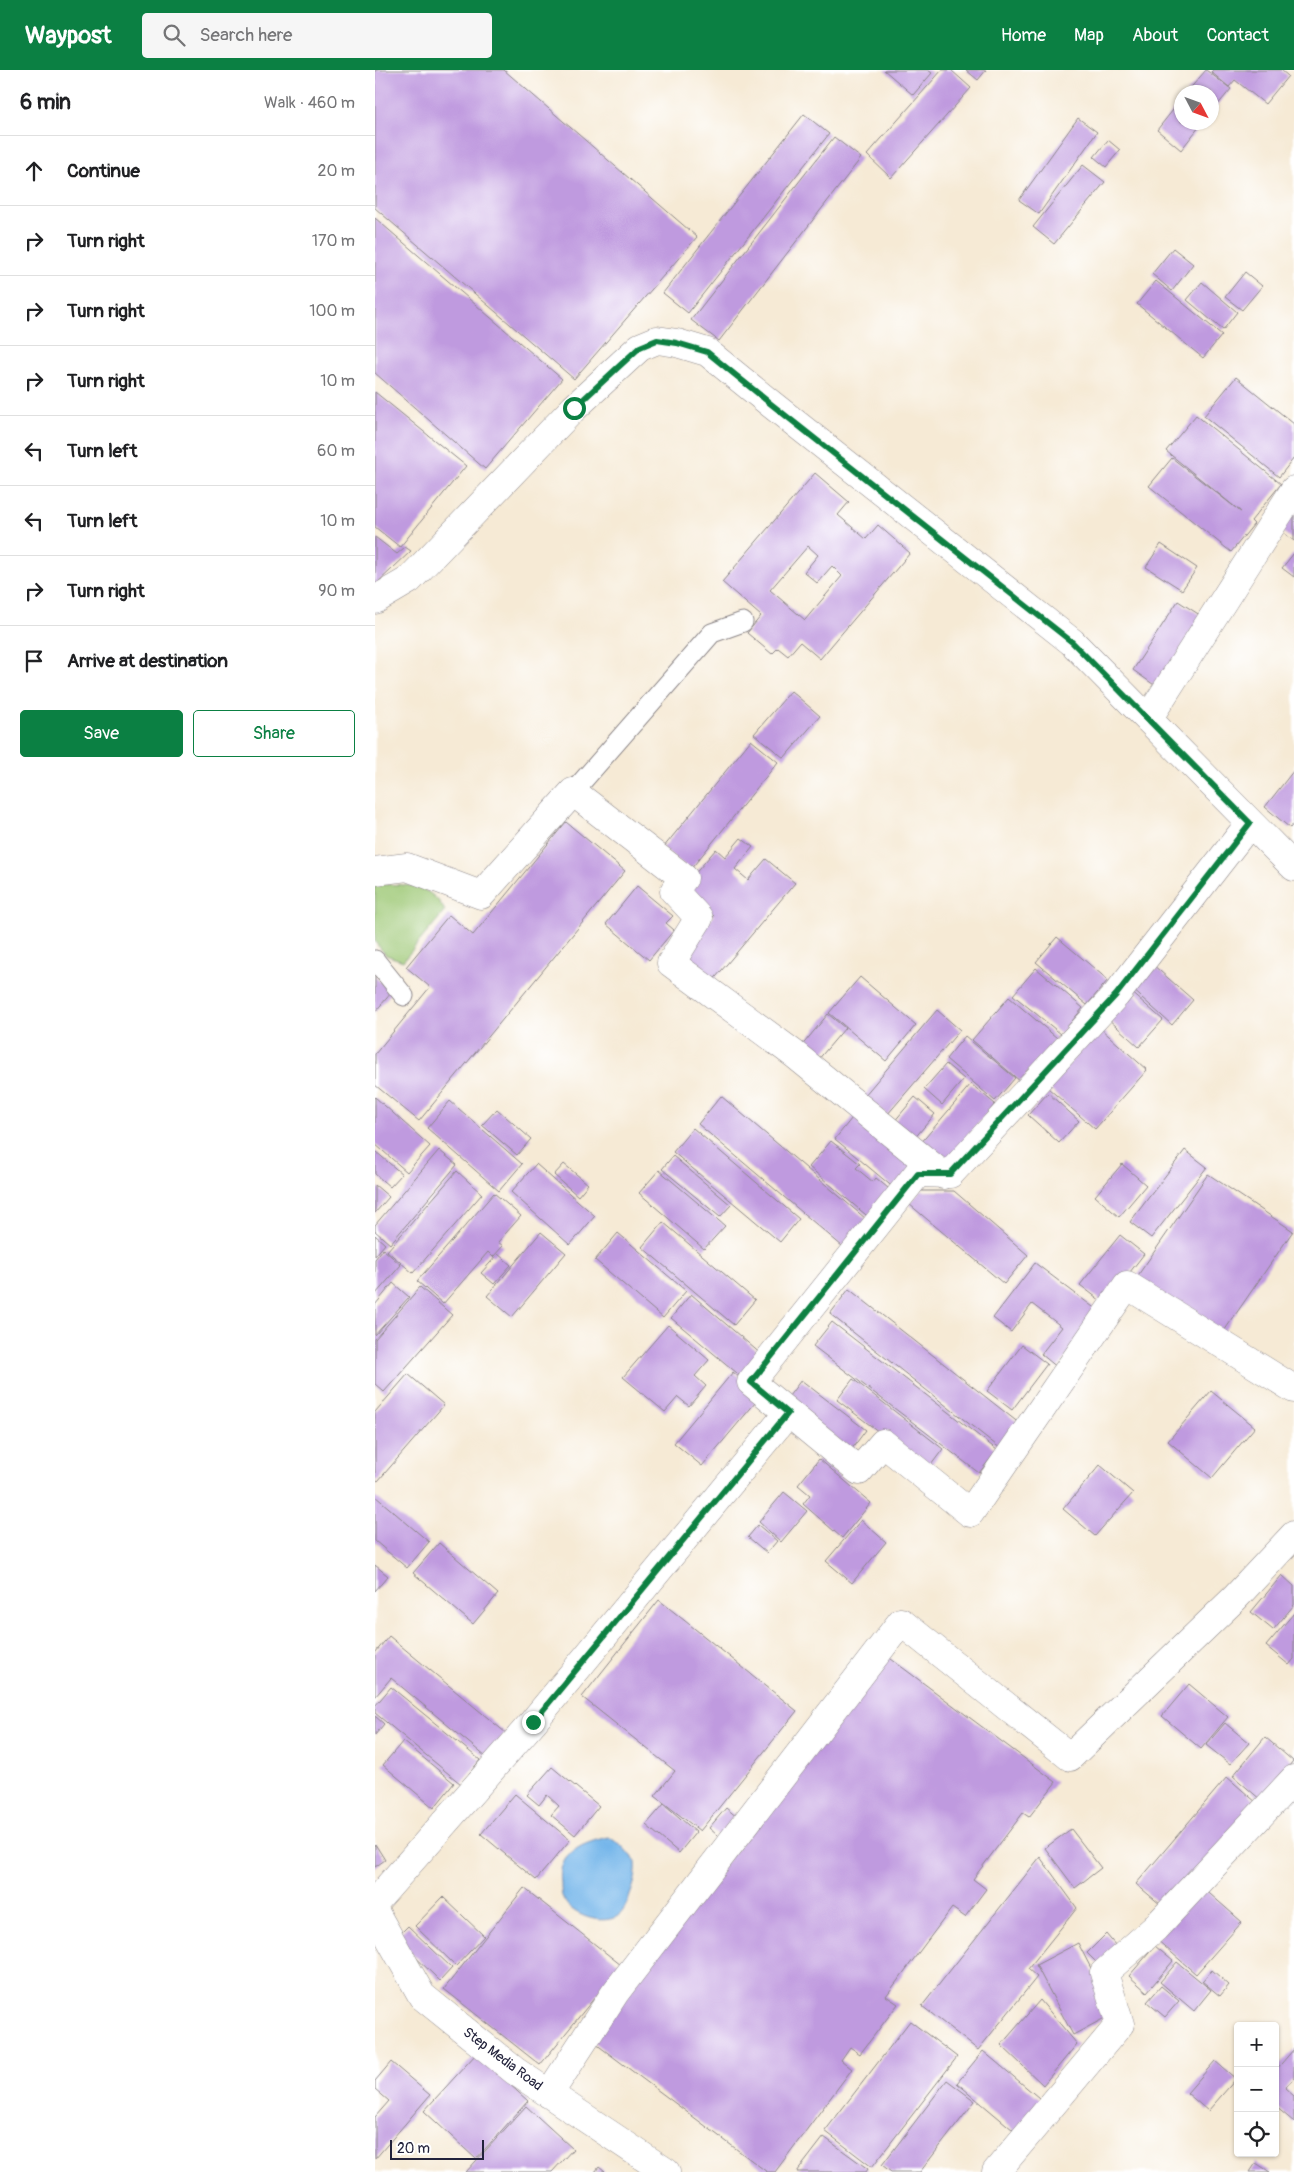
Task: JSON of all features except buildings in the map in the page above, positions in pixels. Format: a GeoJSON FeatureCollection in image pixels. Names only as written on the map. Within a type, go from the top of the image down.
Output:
{"type":"FeatureCollection","features":[{"type":"Feature","properties":{"kind":"street"},"geometry":{"type":"LineString","coordinates":[[375,600],[409,580],[574,408],[640,347],[657,340],[677,343],[707,352],[1072,642],[1294,867]]}},
{"type":"Feature","properties":{"kind":"street"},"geometry":{"type":"LineString","coordinates":[[1148,719],[1294,490]]}},
{"type":"Feature","properties":{"kind":"street"},"geometry":{"type":"LineString","coordinates":[[375,871],[407,867],[481,895],[573,792],[684,878],[674,891],[699,918],[671,963],[794,1054],[943,1174]]}},
{"type":"Feature","properties":{"kind":"street"},"geometry":{"type":"LineString","coordinates":[[1250,823],[1116,995],[950,1174],[918,1174],[751,1382],[859,1471],[883,1443],[970,1513],[1127,1285],[1294,1389]]}},
{"type":"Feature","properties":{"kind":"street"},"geometry":{"type":"LineString","coordinates":[[375,1902],[533,1722],[788,1413]]}},
{"type":"Feature","properties":{"kind":"street"},"geometry":{"type":"LineString","coordinates":[[549,2094],[615,1993],[901,1622],[1071,1757],[1235,1598],[1294,1535]]}},
{"type":"Feature","properties":{"kind":"street"},"geometry":{"type":"LineString","coordinates":[[997,2172],[1119,2024],[1103,1973],[1155,1928],[1294,1779]]}},
{"type":"Feature","properties":{"kind":"street","name":"Step Media Road"},"geometry":{"type":"LineString","coordinates":[[375,1912],[422,1996],[515,2071],[666,2172]]}},
{"type":"Feature","properties":{"kind":"lane"},"geometry":{"type":"LineString","coordinates":[[573,792],[712,633],[743,622]]}},
{"type":"Feature","properties":{"kind":"lane"},"geometry":{"type":"LineString","coordinates":[[375,960],[404,996]]}},
{"type":"Feature","properties":{"kind":"green space"},"geometry":{"type":"Polygon","coordinates":[[[375,885],[405,885],[424,890],[439,902],[445,911],[403,961],[386,955],[375,942],[375,885]]]}},
{"type":"Feature","properties":{"kind":"water"},"geometry":{"type":"Polygon","coordinates":[[[609,1837],[623,1847],[636,1862],[636,1876],[629,1898],[621,1914],[609,1919],[594,1919],[579,1914],[567,1904],[561,1893],[561,1873],[567,1857],[574,1851],[590,1842],[609,1837]]]}},
{"type":"Feature","properties":{"kind":"route"},"geometry":{"type":"LineString","coordinates":[[533,1722],[788,1413],[751,1382],[918,1174],[950,1174],[1116,995],[1250,823],[1072,642],[707,352],[677,343],[657,340],[640,347],[574,408]]}}]}
